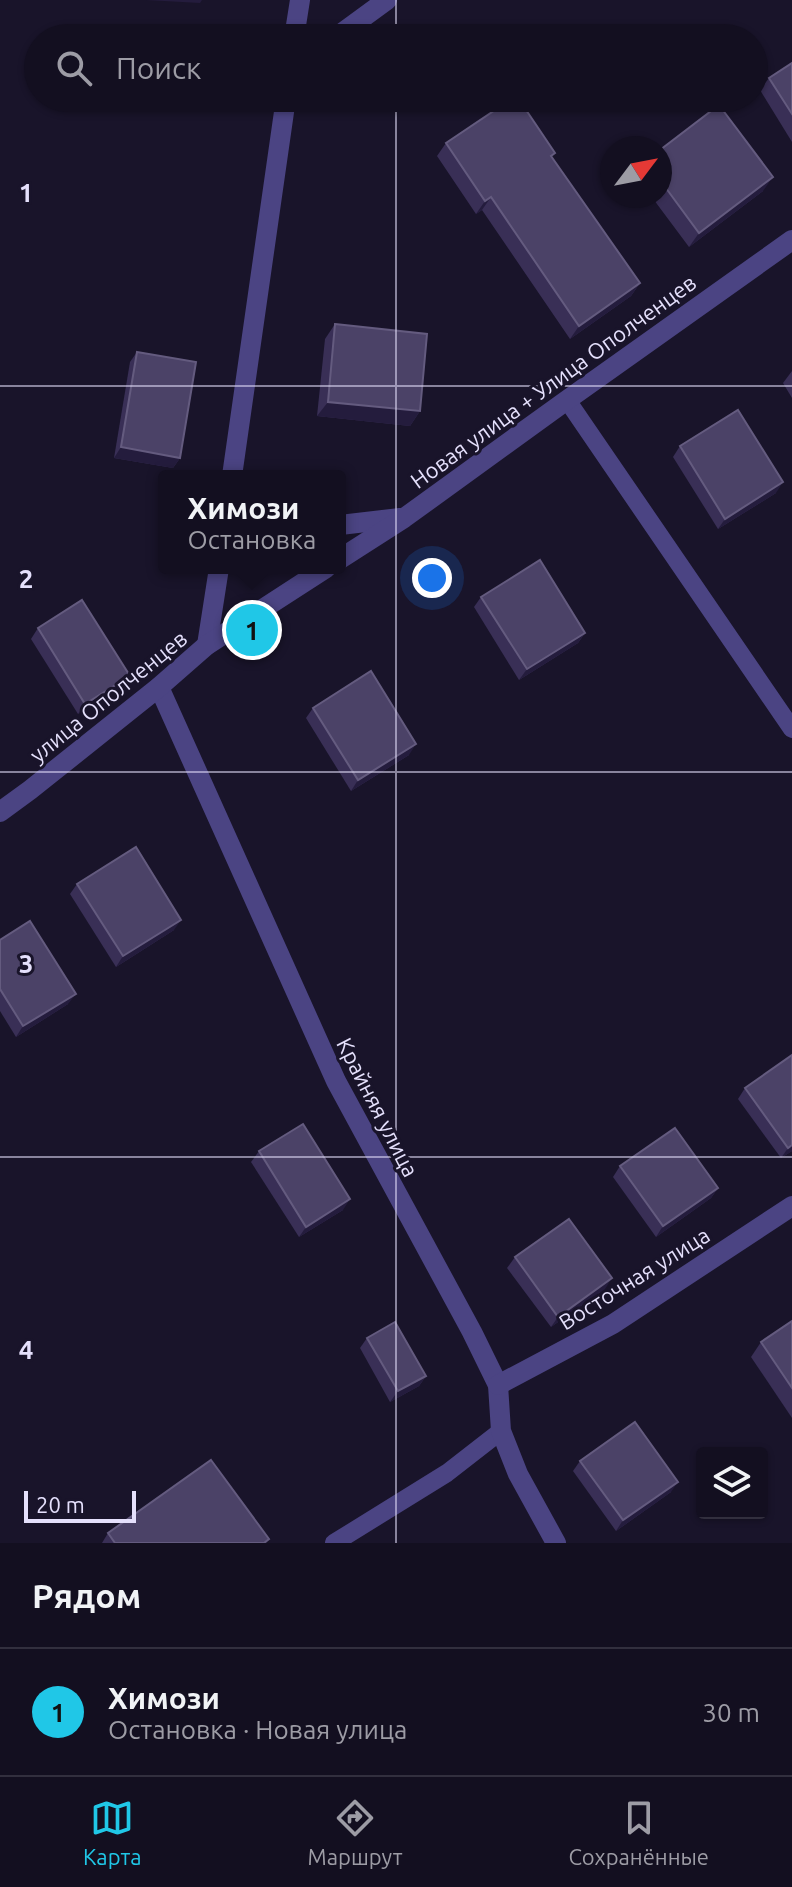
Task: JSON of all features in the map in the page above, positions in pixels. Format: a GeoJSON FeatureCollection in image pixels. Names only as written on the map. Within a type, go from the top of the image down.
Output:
{"type":"FeatureCollection","features":[{"type":"Feature","properties":{"kind":"street"},"geometry":{"type":"LineString","coordinates":[[296,24],[300,0]]}},
{"type":"Feature","properties":{"kind":"street"},"geometry":{"type":"LineString","coordinates":[[354,24],[387,0]]}},
{"type":"Feature","properties":{"kind":"street"},"geometry":{"type":"LineString","coordinates":[[233,470],[284,112]]}},
{"type":"Feature","properties":{"kind":"street","name":"Новая улица + Улица Ополченцев"},"geometry":{"type":"LineString","coordinates":[[346,555],[404,518],[792,240]]}},
{"type":"Feature","properties":{"kind":"street"},"geometry":{"type":"LineString","coordinates":[[346,524],[404,518]]}},
{"type":"Feature","properties":{"kind":"street"},"geometry":{"type":"LineString","coordinates":[[207,645],[218,574]]}},
{"type":"Feature","properties":{"kind":"street","name":"улица Ополченцев"},"geometry":{"type":"LineString","coordinates":[[0,812],[159,687],[207,645],[317,574]]}},
{"type":"Feature","properties":{"kind":"street","name":"Крайняя улица"},"geometry":{"type":"LineString","coordinates":[[159,687],[336,1081],[498,1385],[501,1431],[518,1474],[556,1543]]}},
{"type":"Feature","properties":{"kind":"street","name":"Восточная улица"},"geometry":{"type":"LineString","coordinates":[[498,1385],[613,1324],[792,1206]]}},
{"type":"Feature","properties":{"kind":"lane"},"geometry":{"type":"LineString","coordinates":[[567,400],[792,729]]}},
{"type":"Feature","properties":{"kind":"lane"},"geometry":{"type":"LineString","coordinates":[[334,1543],[447,1473],[501,1431]]}},
{"type":"Feature","properties":{"kind":"building"},"geometry":{"type":"Polygon","coordinates":[[[792,63],[792,114],[769,78],[792,63]]]}},
{"type":"Feature","properties":{"kind":"building"},"geometry":{"type":"Polygon","coordinates":[[[492,112],[527,112],[555,153],[551,156],[640,283],[579,326],[491,197],[485,201],[446,143],[492,112]]]}},
{"type":"Feature","properties":{"kind":"building"},"geometry":{"type":"Polygon","coordinates":[[[710,112],[724,112],[773,177],[699,233],[672,196],[672,141],[710,112]]]}},
{"type":"Feature","properties":{"kind":"building"},"geometry":{"type":"Polygon","coordinates":[[[335,324],[427,334],[420,411],[328,402],[335,324]]]}},
{"type":"Feature","properties":{"kind":"building"},"geometry":{"type":"Polygon","coordinates":[[[137,352],[196,362],[180,458],[121,447],[137,352]]]}},
{"type":"Feature","properties":{"kind":"building"},"geometry":{"type":"Polygon","coordinates":[[[738,410],[783,482],[725,519],[680,446],[738,410]]]}},
{"type":"Feature","properties":{"kind":"building"},"geometry":{"type":"Polygon","coordinates":[[[540,560],[585,633],[527,669],[481,597],[540,560]]]}},
{"type":"Feature","properties":{"kind":"building"},"geometry":{"type":"Polygon","coordinates":[[[82,600],[130,676],[85,704],[38,628],[82,600]]]}},
{"type":"Feature","properties":{"kind":"building"},"geometry":{"type":"Polygon","coordinates":[[[371,671],[416,744],[358,780],[313,708],[371,671]]]}},
{"type":"Feature","properties":{"kind":"building"},"geometry":{"type":"Polygon","coordinates":[[[136,847],[181,920],[123,956],[77,884],[136,847]]]}},
{"type":"Feature","properties":{"kind":"building"},"geometry":{"type":"Polygon","coordinates":[[[30,921],[76,994],[23,1026],[0,989],[0,940],[30,921]]]}},
{"type":"Feature","properties":{"kind":"building"},"geometry":{"type":"Polygon","coordinates":[[[792,1055],[792,1145],[788,1148],[745,1088],[792,1055]]]}},
{"type":"Feature","properties":{"kind":"building"},"geometry":{"type":"Polygon","coordinates":[[[303,1124],[350,1199],[306,1227],[259,1151],[303,1124]]]}},
{"type":"Feature","properties":{"kind":"building"},"geometry":{"type":"Polygon","coordinates":[[[675,1128],[718,1188],[663,1226],[620,1166],[675,1128]]]}},
{"type":"Feature","properties":{"kind":"building"},"geometry":{"type":"Polygon","coordinates":[[[569,1219],[612,1278],[558,1317],[515,1257],[569,1219]]]}},
{"type":"Feature","properties":{"kind":"building"},"geometry":{"type":"Polygon","coordinates":[[[792,1321],[792,1388],[761,1342],[792,1321]]]}},
{"type":"Feature","properties":{"kind":"building"},"geometry":{"type":"Polygon","coordinates":[[[395,1322],[426,1376],[398,1391],[367,1338],[395,1322]]]}},
{"type":"Feature","properties":{"kind":"building"},"geometry":{"type":"Polygon","coordinates":[[[635,1422],[678,1482],[623,1520],[580,1461],[635,1422]]]}},
{"type":"Feature","properties":{"kind":"building"},"geometry":{"type":"Polygon","coordinates":[[[211,1460],[269,1539],[264,1543],[115,1543],[108,1533],[211,1460]]]}},
{"type":"Feature","properties":{"kind":"place","name":"Химози"},"geometry":{"type":"Point","coordinates":[252,630]}}]}
